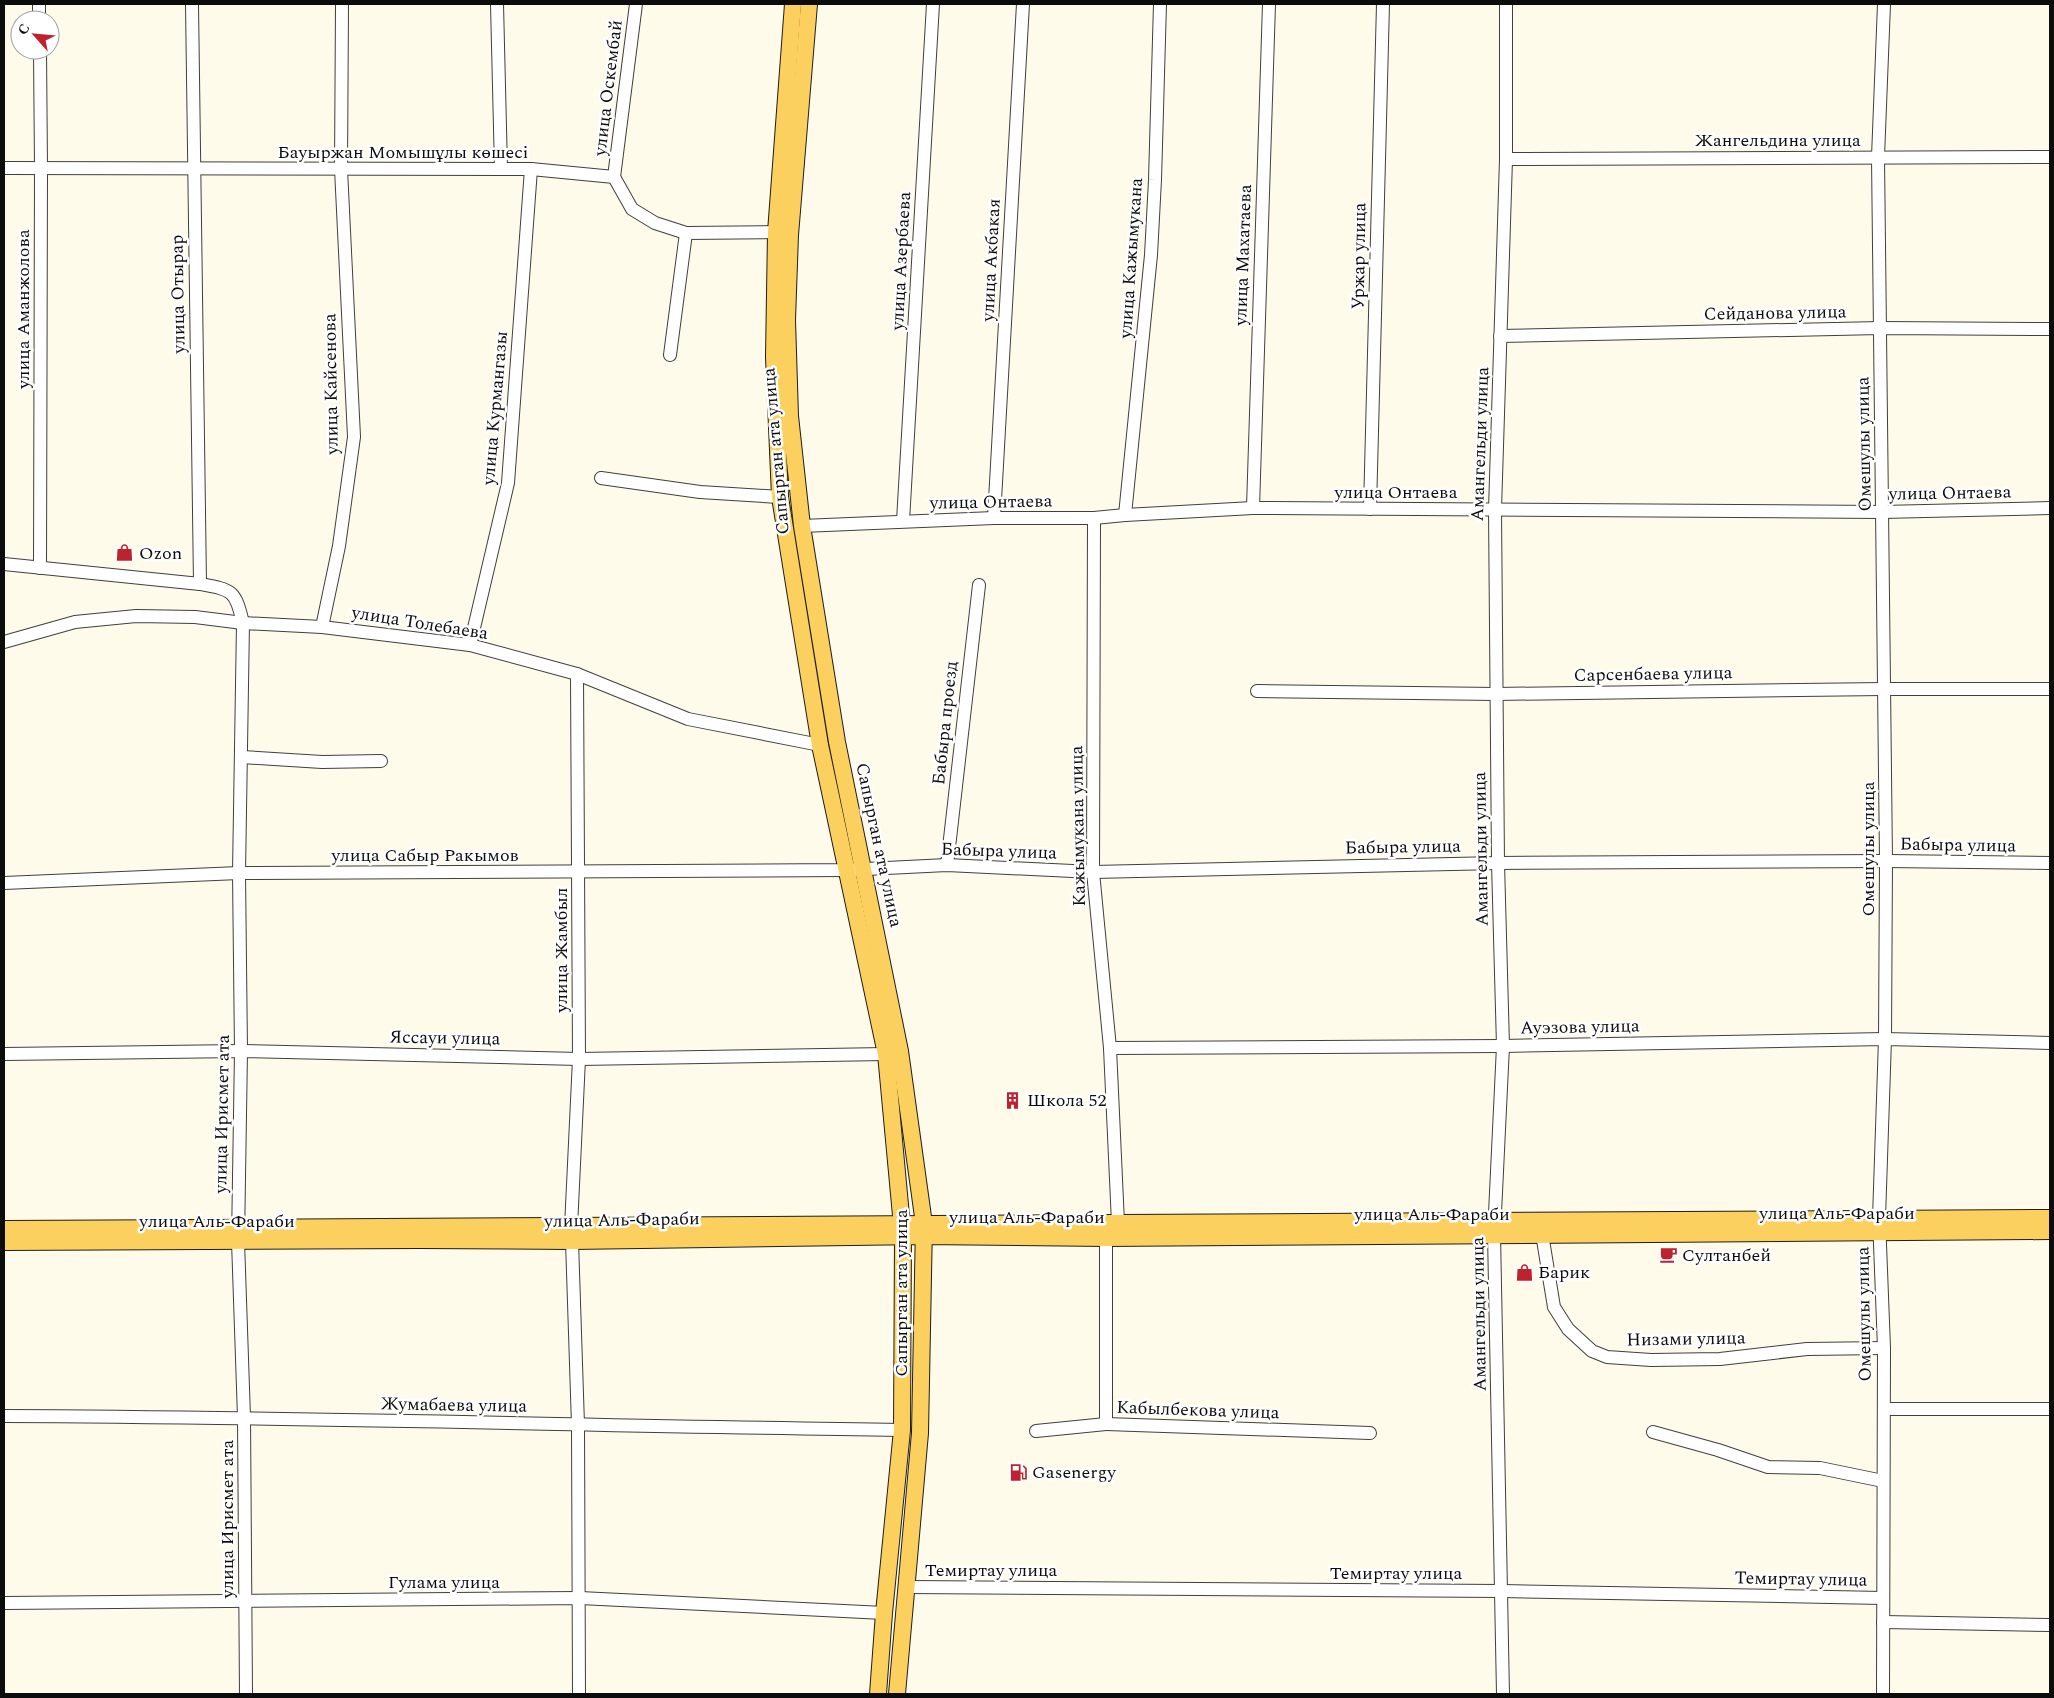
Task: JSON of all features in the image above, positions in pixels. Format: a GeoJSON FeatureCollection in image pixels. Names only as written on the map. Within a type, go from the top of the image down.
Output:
{"type":"FeatureCollection","features":[{"type":"Feature","properties":{"kind":"main road","name":"Сапырган ата улица"},"geometry":{"type":"LineString","coordinates":[[793,4],[776,232],[774,356],[780,497],[820,745],[886,1054],[903,1230],[902,1430],[878,1694]]}},
{"type":"Feature","properties":{"kind":"main road","name":"Сапырган ата улица"},"geometry":{"type":"LineString","coordinates":[[809,4],[790,235],[787,320],[790,416],[802,526],[837,742],[900,1051],[924,1230],[920,1432],[908,1587],[897,1694]]}},
{"type":"Feature","properties":{"kind":"main road","name":"улица Аль-Фараби"},"geometry":{"type":"LineString","coordinates":[[1495,1227],[1542,1234],[1880,1226],[2050,1218]]}},
{"type":"Feature","properties":{"kind":"main road","name":"улица Аль-Фараби"},"geometry":{"type":"LineString","coordinates":[[4,1229],[419,1240],[572,1234],[1110,1228],[1880,1226],[2050,1231]]}},
{"type":"Feature","properties":{"kind":"main road","name":"улица Аль-Фараби"},"geometry":{"type":"LineString","coordinates":[[4,1242],[238,1235]]}},
{"type":"Feature","properties":{"kind":"street","name":"улица Отырар"},"geometry":{"type":"LineString","coordinates":[[192,4],[200,584]]}},
{"type":"Feature","properties":{"kind":"street","name":"улица Кайсенова"},"geometry":{"type":"LineString","coordinates":[[322,626],[339,546],[354,437],[341,168],[342,4]]}},
{"type":"Feature","properties":{"kind":"street"},"geometry":{"type":"LineString","coordinates":[[497,4],[501,169]]}},
{"type":"Feature","properties":{"kind":"street","name":"улица Оскембай"},"geometry":{"type":"LineString","coordinates":[[614,177],[636,4]]}},
{"type":"Feature","properties":{"kind":"street","name":"улица Азербаева"},"geometry":{"type":"LineString","coordinates":[[904,521],[933,4]]}},
{"type":"Feature","properties":{"kind":"street","name":"улица Акбакая"},"geometry":{"type":"LineString","coordinates":[[994,518],[1023,4]]}},
{"type":"Feature","properties":{"kind":"street","name":"улица Кажымукана"},"geometry":{"type":"LineString","coordinates":[[1125,515],[1151,255],[1160,4]]}},
{"type":"Feature","properties":{"kind":"street","name":"улица Махатаева"},"geometry":{"type":"LineString","coordinates":[[1253,508],[1269,4]]}},
{"type":"Feature","properties":{"kind":"street","name":"Уржар улица"},"geometry":{"type":"LineString","coordinates":[[1370,509],[1383,4]]}},
{"type":"Feature","properties":{"kind":"street","name":"Амангельди улица"},"geometry":{"type":"LineString","coordinates":[[1503,1694],[1495,1227],[1503,1046],[1498,863],[1494,510],[1506,159],[1506,4]]}},
{"type":"Feature","properties":{"kind":"street","name":"Омешулы улица"},"geometry":{"type":"LineString","coordinates":[[1883,1694],[1884,1348],[1880,1226],[1885,1039],[1886,862],[1878,158],[1884,4]]}},
{"type":"Feature","properties":{"kind":"street","name":"улица Аманжолова"},"geometry":{"type":"LineString","coordinates":[[40,60],[40,568]]}},
{"type":"Feature","properties":{"kind":"street","name":"Жангельдина улица"},"geometry":{"type":"LineString","coordinates":[[1506,159],[2050,157]]}},
{"type":"Feature","properties":{"kind":"street","name":"Бауыржан Момышұлы көшесі"},"geometry":{"type":"LineString","coordinates":[[4,168],[501,169],[614,177]]}},
{"type":"Feature","properties":{"kind":"street","name":"улица Курмангазы"},"geometry":{"type":"LineString","coordinates":[[470,645],[508,483],[531,170]]}},
{"type":"Feature","properties":{"kind":"street"},"geometry":{"type":"LineString","coordinates":[[614,177],[632,208],[655,223],[686,232],[776,232]]}},
{"type":"Feature","properties":{"kind":"street"},"geometry":{"type":"LineString","coordinates":[[670,354],[686,232]]}},
{"type":"Feature","properties":{"kind":"street","name":"Сейданова улица"},"geometry":{"type":"LineString","coordinates":[[1500,336],[1880,328],[2050,328]]}},
{"type":"Feature","properties":{"kind":"street"},"geometry":{"type":"LineString","coordinates":[[601,478],[700,492],[780,497]]}},
{"type":"Feature","properties":{"kind":"street","name":"улица Онтаева"},"geometry":{"type":"LineString","coordinates":[[802,526],[994,518],[1094,518],[1253,508],[1882,512],[2050,508]]}},
{"type":"Feature","properties":{"kind":"street","name":"Кажымукана улица"},"geometry":{"type":"LineString","coordinates":[[1094,518],[1093,872],[1110,1048],[1110,1228]]}},
{"type":"Feature","properties":{"kind":"street","name":"улица Ирисмет ата"},"geometry":{"type":"LineString","coordinates":[[4,564],[200,584],[226,589],[238,600],[243,623],[239,873],[241,1051],[238,1235],[244,1417],[246,1694]]}},
{"type":"Feature","properties":{"kind":"street","name":"Бабыра проезд"},"geometry":{"type":"LineString","coordinates":[[947,865],[979,585]]}},
{"type":"Feature","properties":{"kind":"street","name":"улица Толебаева"},"geometry":{"type":"LineString","coordinates":[[4,642],[75,622],[136,616],[195,617],[243,623],[322,626],[470,645],[577,674],[688,719],[820,745]]}},
{"type":"Feature","properties":{"kind":"street","name":"улица Жамбыл"},"geometry":{"type":"LineString","coordinates":[[577,674],[579,1058],[572,1234],[578,1425],[579,1694]]}},
{"type":"Feature","properties":{"kind":"street","name":"Сарсенбаева улица"},"geometry":{"type":"LineString","coordinates":[[1257,691],[1496,694],[1884,689],[2050,690]]}},
{"type":"Feature","properties":{"kind":"street"},"geometry":{"type":"LineString","coordinates":[[242,757],[322,762],[382,762]]}},
{"type":"Feature","properties":{"kind":"street","name":"Бабыра улица"},"geometry":{"type":"LineString","coordinates":[[846,870],[947,865],[1093,872],[1498,863],[2050,863]]}},
{"type":"Feature","properties":{"kind":"street","name":"улица Сабыр Ракымов"},"geometry":{"type":"LineString","coordinates":[[4,882],[239,873],[846,870]]}},
{"type":"Feature","properties":{"kind":"street","name":"Ауэзова улица"},"geometry":{"type":"LineString","coordinates":[[1110,1048],[1503,1046],[1885,1039],[2050,1043]]}},
{"type":"Feature","properties":{"kind":"street","name":"Яссауи улица"},"geometry":{"type":"LineString","coordinates":[[4,1054],[241,1051],[579,1058],[886,1054]]}},
{"type":"Feature","properties":{"kind":"street","name":"Кабылбекова улица"},"geometry":{"type":"LineString","coordinates":[[1110,1228],[1106,1424],[1370,1433]]}},
{"type":"Feature","properties":{"kind":"street","name":"Низами улица"},"geometry":{"type":"LineString","coordinates":[[1542,1234],[1554,1307],[1568,1329],[1592,1351],[1607,1357],[1651,1360],[1720,1359],[1807,1349],[1884,1348]]}},
{"type":"Feature","properties":{"kind":"street"},"geometry":{"type":"LineString","coordinates":[[1884,1409],[2050,1409]]}},
{"type":"Feature","properties":{"kind":"street","name":"Жумабаева улица"},"geometry":{"type":"LineString","coordinates":[[4,1416],[244,1417],[902,1430]]}},
{"type":"Feature","properties":{"kind":"street"},"geometry":{"type":"LineString","coordinates":[[1036,1431],[1106,1424]]}},
{"type":"Feature","properties":{"kind":"street"},"geometry":{"type":"LineString","coordinates":[[1653,1432],[1718,1450],[1768,1467],[1820,1468],[1883,1481]]}},
{"type":"Feature","properties":{"kind":"street","name":"Темиртау улица"},"geometry":{"type":"LineString","coordinates":[[908,1587],[1502,1591],[1883,1598]]}},
{"type":"Feature","properties":{"kind":"street","name":"Гулама улица"},"geometry":{"type":"LineString","coordinates":[[4,1603],[580,1598],[884,1613]]}},
{"type":"Feature","properties":{"kind":"street"},"geometry":{"type":"LineString","coordinates":[[1883,1622],[2050,1625]]}},
{"type":"Feature","properties":{"kind":"place","name":"Ozon"},"geometry":{"type":"Point","coordinates":[125,553]}},
{"type":"Feature","properties":{"kind":"place","name":"Школа 52"},"geometry":{"type":"Point","coordinates":[1013,1100]}},
{"type":"Feature","properties":{"kind":"place","name":"Султанбей"},"geometry":{"type":"Point","coordinates":[1668,1255]}},
{"type":"Feature","properties":{"kind":"place","name":"Барик"},"geometry":{"type":"Point","coordinates":[1524,1272]}},
{"type":"Feature","properties":{"kind":"place","name":"Gasenergy"},"geometry":{"type":"Point","coordinates":[1018,1472]}}]}
